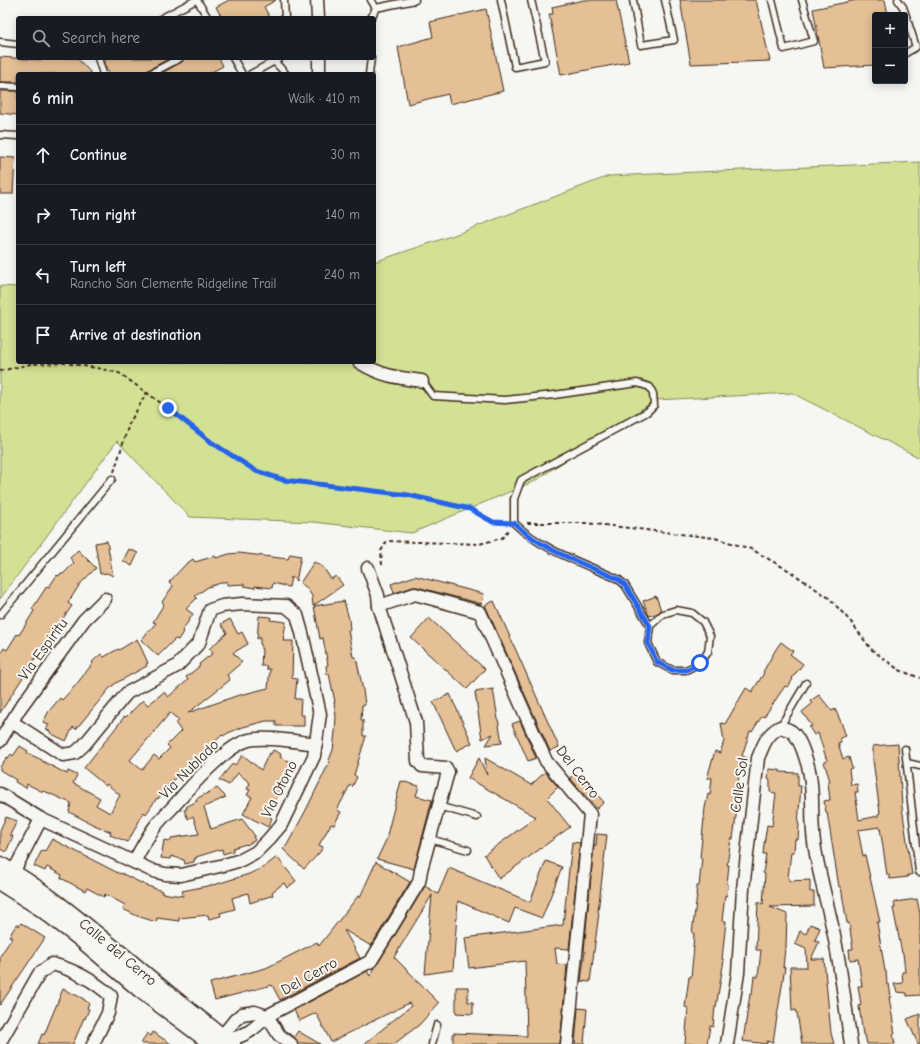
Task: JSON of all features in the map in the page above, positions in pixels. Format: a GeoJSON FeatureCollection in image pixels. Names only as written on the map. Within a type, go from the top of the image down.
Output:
{"type":"FeatureCollection","features":[{"type":"Feature","properties":{"kind":"main road","name":"Calle del Cerro"},"geometry":{"type":"LineString","coordinates":[[2,875],[146,994],[224,1043]]}},
{"type":"Feature","properties":{"kind":"street"},"geometry":{"type":"LineString","coordinates":[[316,0],[318,16]]}},
{"type":"Feature","properties":{"kind":"street"},"geometry":{"type":"LineString","coordinates":[[319,60],[319,72]]}},
{"type":"Feature","properties":{"kind":"street"},"geometry":{"type":"LineString","coordinates":[[363,364],[372,370],[398,378],[422,381]]}},
{"type":"Feature","properties":{"kind":"street","name":"Del Cerro"},"geometry":{"type":"LineString","coordinates":[[224,1043],[240,1037],[258,1026],[267,1016],[371,961],[419,882],[448,770],[446,768],[422,766],[418,761],[416,722],[379,606],[378,596],[368,568]]}},
{"type":"Feature","properties":{"kind":"street","name":"Del Cerro"},"geometry":{"type":"LineString","coordinates":[[379,606],[415,594],[480,612],[546,761],[590,814],[567,1044]]}},
{"type":"Feature","properties":{"kind":"street","name":"Via Espiritu"},"geometry":{"type":"LineString","coordinates":[[0,742],[20,708],[84,620],[105,599]]}},
{"type":"Feature","properties":{"kind":"street","name":"Via Otono"},"geometry":{"type":"LineString","coordinates":[[12,722],[63,755],[75,753],[84,745],[127,693],[177,666],[199,643],[210,610],[222,606],[242,604],[286,606],[297,615],[320,714],[314,756],[281,825],[270,839],[256,852],[241,860],[224,865],[181,875],[165,874],[153,871],[41,819]]}},
{"type":"Feature","properties":{"kind":"street"},"geometry":{"type":"LineString","coordinates":[[780,727],[790,730],[795,735],[801,746],[808,767],[813,793],[814,840],[823,893],[834,937],[851,1044]]}},
{"type":"Feature","properties":{"kind":"street","name":"Calle Sol"},"geometry":{"type":"LineString","coordinates":[[727,1044],[738,973],[743,882],[758,758],[764,742],[771,732],[780,727]]}},
{"type":"Feature","properties":{"kind":"street","name":"Via Nublado"},"geometry":{"type":"LineString","coordinates":[[134,862],[154,827],[206,773],[235,747],[249,740],[292,740],[316,744]]}},
{"type":"Feature","properties":{"kind":"street"},"geometry":{"type":"LineString","coordinates":[[0,794],[41,819],[17,864],[2,875]]}},
{"type":"Feature","properties":{"kind":"street"},"geometry":{"type":"LineString","coordinates":[[0,1042],[39,974],[52,964],[70,969],[99,986],[111,996],[108,1013],[93,1044]]}},
{"type":"Feature","properties":{"kind":"street"},"geometry":{"type":"LineString","coordinates":[[224,1043],[228,1030],[235,1020],[242,1014],[255,1012],[267,1016],[278,1035],[291,1044]]}},
{"type":"Feature","properties":{"kind":"lane"},"geometry":{"type":"LineString","coordinates":[[166,16],[197,0],[207,16]]}},
{"type":"Feature","properties":{"kind":"lane"},"geometry":{"type":"LineString","coordinates":[[284,0],[285,16]]}},
{"type":"Feature","properties":{"kind":"lane"},"geometry":{"type":"LineString","coordinates":[[371,0],[376,8]]}},
{"type":"Feature","properties":{"kind":"lane"},"geometry":{"type":"LineString","coordinates":[[376,8],[416,0]]}},
{"type":"Feature","properties":{"kind":"lane"},"geometry":{"type":"LineString","coordinates":[[501,0],[515,67],[545,61],[531,0]]}},
{"type":"Feature","properties":{"kind":"lane"},"geometry":{"type":"LineString","coordinates":[[633,0],[641,45],[674,40],[665,0]]}},
{"type":"Feature","properties":{"kind":"lane"},"geometry":{"type":"LineString","coordinates":[[772,0],[784,49],[814,41],[802,0]]}},
{"type":"Feature","properties":{"kind":"lane"},"geometry":{"type":"LineString","coordinates":[[898,0],[903,7],[916,47],[908,52]]}},
{"type":"Feature","properties":{"kind":"lane"},"geometry":{"type":"LineString","coordinates":[[372,16],[376,8]]}},
{"type":"Feature","properties":{"kind":"lane"},"geometry":{"type":"LineString","coordinates":[[0,42],[16,44]]}},
{"type":"Feature","properties":{"kind":"lane"},"geometry":{"type":"LineString","coordinates":[[99,60],[102,72]]}},
{"type":"Feature","properties":{"kind":"lane"},"geometry":{"type":"LineString","coordinates":[[154,72],[176,60]]}},
{"type":"Feature","properties":{"kind":"lane"},"geometry":{"type":"LineString","coordinates":[[234,60],[241,72]]}},
{"type":"Feature","properties":{"kind":"lane"},"geometry":{"type":"LineString","coordinates":[[254,72],[275,60]]}},
{"type":"Feature","properties":{"kind":"lane"},"geometry":{"type":"LineString","coordinates":[[278,60],[285,72]]}},
{"type":"Feature","properties":{"kind":"lane"},"geometry":{"type":"LineString","coordinates":[[369,72],[371,60]]}},
{"type":"Feature","properties":{"kind":"lane"},"geometry":{"type":"LineString","coordinates":[[0,86],[16,87]]}},
{"type":"Feature","properties":{"kind":"lane"},"geometry":{"type":"LineString","coordinates":[[0,134],[16,136]]}},
{"type":"Feature","properties":{"kind":"lane"},"geometry":{"type":"LineString","coordinates":[[422,381],[432,396],[505,400],[554,395],[637,383],[650,387],[653,394],[654,405],[647,412],[521,480],[514,499],[514,523],[525,534],[546,547],[618,579],[625,585],[650,626],[648,643],[657,662],[672,670],[686,670],[700,663],[708,652],[710,636],[703,622],[692,613],[676,610],[663,614],[650,626]]}},
{"type":"Feature","properties":{"kind":"lane"},"geometry":{"type":"LineString","coordinates":[[0,615],[112,478]]}},
{"type":"Feature","properties":{"kind":"lane"},"geometry":{"type":"LineString","coordinates":[[780,727],[806,683]]}},
{"type":"Feature","properties":{"kind":"lane"},"geometry":{"type":"LineString","coordinates":[[905,749],[918,851],[919,872]]}},
{"type":"Feature","properties":{"kind":"lane"},"geometry":{"type":"LineString","coordinates":[[907,763],[920,766]]}},
{"type":"Feature","properties":{"kind":"lane"},"geometry":{"type":"LineString","coordinates":[[438,806],[477,817]]}},
{"type":"Feature","properties":{"kind":"lane"},"geometry":{"type":"LineString","coordinates":[[430,838],[468,850]]}},
{"type":"Feature","properties":{"kind":"lane"},"geometry":{"type":"LineString","coordinates":[[432,1044],[437,1025]]}},
{"type":"Feature","properties":{"kind":"path"},"geometry":{"type":"LineString","coordinates":[[0,371],[31,364]]}},
{"type":"Feature","properties":{"kind":"path"},"geometry":{"type":"LineString","coordinates":[[71,364],[119,373],[147,392],[211,442],[256,471],[284,480],[408,495],[470,509],[493,522],[586,523],[715,538],[751,549],[788,570],[829,598],[851,622],[871,648],[899,670],[920,678]]}},
{"type":"Feature","properties":{"kind":"path"},"geometry":{"type":"LineString","coordinates":[[112,478],[129,424],[147,392]]}},
{"type":"Feature","properties":{"kind":"path"},"geometry":{"type":"LineString","coordinates":[[382,565],[381,551],[387,541],[479,544],[502,538],[514,523]]}},
{"type":"Feature","properties":{"kind":"green space"},"geometry":{"type":"Polygon","coordinates":[[[920,162],[920,458],[792,393],[655,400],[535,481],[412,533],[313,522],[190,517],[117,441],[0,599],[0,286],[16,287],[16,364],[376,364],[376,261],[454,235],[609,176],[920,162]]]}},
{"type":"Feature","properties":{"kind":"building"},"geometry":{"type":"Polygon","coordinates":[[[229,0],[276,0],[264,7],[269,16],[221,16],[216,7],[229,0]]]}},
{"type":"Feature","properties":{"kind":"building"},"geometry":{"type":"Polygon","coordinates":[[[584,0],[616,0],[629,62],[561,75],[549,14],[553,14],[552,7],[584,0]]]}},
{"type":"Feature","properties":{"kind":"building"},"geometry":{"type":"Polygon","coordinates":[[[680,0],[756,0],[770,61],[691,64],[680,0]]]}},
{"type":"Feature","properties":{"kind":"building"},"geometry":{"type":"Polygon","coordinates":[[[857,0],[885,0],[887,12],[872,12],[872,65],[824,68],[813,9],[857,0]]]}},
{"type":"Feature","properties":{"kind":"building"},"geometry":{"type":"Polygon","coordinates":[[[486,9],[503,91],[450,104],[448,94],[408,104],[398,47],[433,37],[430,22],[486,9]]]}},
{"type":"Feature","properties":{"kind":"building"},"geometry":{"type":"Polygon","coordinates":[[[0,57],[16,58],[16,60],[79,60],[90,72],[16,72],[16,82],[0,82],[0,57]]]}},
{"type":"Feature","properties":{"kind":"building"},"geometry":{"type":"Polygon","coordinates":[[[105,60],[166,60],[147,72],[109,72],[105,66],[105,60]]]}},
{"type":"Feature","properties":{"kind":"building"},"geometry":{"type":"Polygon","coordinates":[[[183,60],[220,60],[223,66],[212,72],[164,72],[183,60]]]}},
{"type":"Feature","properties":{"kind":"building"},"geometry":{"type":"Polygon","coordinates":[[[0,91],[16,91],[16,115],[0,113],[0,91]]]}},
{"type":"Feature","properties":{"kind":"building"},"geometry":{"type":"Polygon","coordinates":[[[0,157],[15,158],[13,194],[0,194],[0,157]]]}},
{"type":"Feature","properties":{"kind":"building"},"geometry":{"type":"Polygon","coordinates":[[[107,541],[113,576],[107,573],[100,574],[95,543],[107,541]]]}},
{"type":"Feature","properties":{"kind":"building"},"geometry":{"type":"Polygon","coordinates":[[[129,549],[138,553],[132,566],[123,561],[129,549]]]}},
{"type":"Feature","properties":{"kind":"building"},"geometry":{"type":"Polygon","coordinates":[[[78,550],[96,568],[80,584],[68,603],[72,606],[43,646],[0,713],[0,655],[4,648],[7,650],[17,634],[19,635],[34,611],[32,609],[47,586],[49,587],[57,575],[59,576],[61,573],[63,574],[74,563],[70,558],[78,550]]]}},
{"type":"Feature","properties":{"kind":"building"},"geometry":{"type":"Polygon","coordinates":[[[239,553],[288,559],[290,554],[301,556],[296,581],[291,577],[289,587],[273,583],[272,588],[255,586],[255,588],[244,586],[244,584],[227,585],[227,581],[208,587],[195,596],[197,598],[186,609],[193,614],[178,640],[175,639],[158,656],[141,640],[156,623],[153,622],[164,604],[162,602],[173,586],[169,582],[186,564],[193,559],[195,562],[215,556],[216,558],[239,553]]]}},
{"type":"Feature","properties":{"kind":"building"},"geometry":{"type":"Polygon","coordinates":[[[314,562],[323,567],[331,579],[336,576],[343,585],[313,606],[312,596],[306,587],[300,583],[314,562]]]}},
{"type":"Feature","properties":{"kind":"building"},"geometry":{"type":"Polygon","coordinates":[[[415,576],[484,594],[482,604],[417,587],[394,593],[391,584],[415,576]]]}},
{"type":"Feature","properties":{"kind":"building"},"geometry":{"type":"Polygon","coordinates":[[[656,596],[661,610],[658,613],[649,616],[643,601],[656,596]]]}},
{"type":"Feature","properties":{"kind":"building"},"geometry":{"type":"Polygon","coordinates":[[[344,601],[349,619],[350,630],[348,630],[353,657],[356,657],[363,690],[365,705],[362,705],[361,720],[363,720],[363,736],[366,736],[354,775],[357,777],[352,787],[350,785],[337,810],[341,812],[334,825],[331,824],[319,845],[323,847],[320,852],[304,869],[283,849],[287,845],[306,810],[330,761],[329,760],[333,750],[336,717],[335,702],[329,674],[327,674],[326,666],[328,665],[323,638],[320,639],[314,606],[344,601]]]}},
{"type":"Feature","properties":{"kind":"building"},"geometry":{"type":"Polygon","coordinates":[[[494,601],[559,747],[550,751],[485,605],[494,601]]]}},
{"type":"Feature","properties":{"kind":"building"},"geometry":{"type":"Polygon","coordinates":[[[259,616],[271,617],[270,620],[286,622],[283,641],[293,641],[292,678],[297,679],[295,699],[301,699],[300,715],[304,715],[304,726],[276,726],[276,721],[266,721],[243,727],[223,736],[222,735],[182,773],[180,772],[158,799],[157,798],[146,814],[144,812],[128,842],[110,835],[111,832],[69,812],[71,803],[27,784],[26,788],[15,782],[16,780],[0,770],[0,767],[7,757],[8,758],[11,754],[13,756],[20,746],[28,751],[27,753],[67,774],[68,771],[77,775],[73,783],[100,798],[96,805],[110,813],[120,795],[107,784],[106,786],[84,768],[125,716],[126,717],[143,700],[148,705],[164,692],[168,697],[188,680],[186,677],[213,653],[209,649],[227,633],[221,624],[230,619],[238,634],[242,632],[248,644],[233,653],[242,662],[227,675],[230,680],[188,713],[236,696],[268,688],[270,669],[266,669],[267,666],[261,666],[262,649],[260,637],[257,639],[259,616]],[[170,713],[130,760],[142,770],[154,755],[159,759],[170,748],[167,745],[181,731],[176,724],[179,720],[170,713]]]}},
{"type":"Feature","properties":{"kind":"building"},"geometry":{"type":"Polygon","coordinates":[[[429,618],[485,669],[467,689],[411,638],[429,618]]]}},
{"type":"Feature","properties":{"kind":"building"},"geometry":{"type":"Polygon","coordinates":[[[137,639],[148,663],[146,664],[147,666],[116,683],[109,689],[76,729],[73,727],[66,741],[50,733],[51,732],[46,729],[49,725],[43,722],[49,711],[60,698],[62,700],[75,686],[93,663],[92,662],[101,654],[104,657],[137,639]]]}},
{"type":"Feature","properties":{"kind":"building"},"geometry":{"type":"Polygon","coordinates":[[[781,642],[793,651],[790,654],[803,664],[792,678],[793,679],[788,687],[785,686],[764,717],[762,716],[752,732],[750,731],[742,756],[747,758],[744,768],[740,766],[735,809],[737,809],[733,839],[731,839],[727,865],[729,865],[727,896],[725,895],[722,921],[726,921],[722,959],[724,960],[715,1007],[713,1027],[710,1026],[707,1044],[685,1044],[688,1008],[685,1007],[689,977],[691,977],[694,947],[694,933],[692,933],[697,886],[699,886],[702,858],[700,858],[705,808],[708,794],[710,795],[712,778],[707,778],[715,751],[720,753],[724,741],[721,723],[725,724],[746,688],[752,692],[781,642]]]}},
{"type":"Feature","properties":{"kind":"building"},"geometry":{"type":"Polygon","coordinates":[[[493,689],[502,743],[486,745],[493,734],[482,739],[475,692],[493,689]]]}},
{"type":"Feature","properties":{"kind":"building"},"geometry":{"type":"Polygon","coordinates":[[[450,694],[472,743],[456,751],[433,702],[450,694]]]}},
{"type":"Feature","properties":{"kind":"building"},"geometry":{"type":"Polygon","coordinates":[[[819,695],[832,711],[835,709],[846,736],[840,738],[841,742],[838,743],[843,759],[849,757],[852,768],[849,769],[851,785],[857,784],[858,792],[855,792],[859,820],[878,816],[880,813],[873,760],[873,746],[898,744],[902,807],[912,875],[907,875],[908,877],[890,879],[889,875],[887,875],[880,827],[858,830],[880,922],[877,922],[886,971],[887,985],[889,984],[891,997],[889,997],[895,1034],[893,1034],[895,1044],[867,1044],[865,1035],[863,1035],[858,986],[862,986],[858,959],[850,960],[849,949],[853,949],[849,923],[847,923],[841,887],[839,887],[824,801],[830,800],[828,782],[830,781],[824,762],[827,761],[818,733],[814,735],[809,727],[812,726],[802,712],[812,704],[810,701],[819,695]]]}},
{"type":"Feature","properties":{"kind":"building"},"geometry":{"type":"Polygon","coordinates":[[[520,721],[536,758],[528,761],[512,724],[520,721]]]}},
{"type":"Feature","properties":{"kind":"building"},"geometry":{"type":"Polygon","coordinates":[[[273,750],[281,754],[280,757],[294,765],[268,815],[272,818],[268,827],[243,814],[252,797],[247,795],[250,790],[247,789],[250,783],[238,773],[229,785],[219,780],[233,763],[235,765],[243,755],[261,770],[269,753],[271,754],[273,750]]]}},
{"type":"Feature","properties":{"kind":"building"},"geometry":{"type":"Polygon","coordinates":[[[479,758],[487,775],[485,758],[531,785],[545,772],[558,787],[547,798],[570,827],[499,879],[484,855],[536,817],[468,778],[479,758]]]}},
{"type":"Feature","properties":{"kind":"building"},"geometry":{"type":"Polygon","coordinates":[[[769,769],[780,770],[780,772],[798,773],[798,786],[801,786],[798,840],[795,839],[794,852],[791,852],[788,878],[789,881],[810,880],[810,892],[814,892],[814,906],[770,907],[787,914],[786,948],[783,968],[785,967],[773,1042],[767,1041],[767,1044],[743,1041],[754,976],[758,977],[761,950],[756,950],[758,902],[763,904],[765,874],[763,873],[766,854],[763,854],[764,844],[767,825],[772,826],[776,793],[770,792],[770,780],[768,779],[769,769]]]}},
{"type":"Feature","properties":{"kind":"building"},"geometry":{"type":"Polygon","coordinates":[[[576,772],[604,802],[597,809],[570,778],[576,772]]]}},
{"type":"Feature","properties":{"kind":"building"},"geometry":{"type":"Polygon","coordinates":[[[401,781],[419,786],[416,796],[432,800],[414,869],[377,859],[388,836],[387,835],[401,781]]]}},
{"type":"Feature","properties":{"kind":"building"},"geometry":{"type":"Polygon","coordinates":[[[217,788],[226,797],[204,807],[211,829],[242,819],[255,836],[253,837],[255,840],[247,845],[233,848],[233,851],[223,854],[222,849],[196,857],[194,862],[185,864],[184,860],[171,856],[170,859],[161,858],[164,840],[171,841],[171,838],[199,834],[193,816],[188,819],[184,810],[187,809],[186,807],[197,801],[196,799],[217,788]]]}},
{"type":"Feature","properties":{"kind":"building"},"geometry":{"type":"Polygon","coordinates":[[[6,817],[17,821],[10,835],[13,836],[6,852],[0,849],[0,830],[6,817]]]}},
{"type":"Feature","properties":{"kind":"building"},"geometry":{"type":"Polygon","coordinates":[[[597,834],[607,835],[590,982],[581,981],[594,845],[596,845],[597,834]]]}},
{"type":"Feature","properties":{"kind":"building"},"geometry":{"type":"Polygon","coordinates":[[[52,839],[120,874],[121,873],[145,885],[162,891],[161,893],[183,896],[182,891],[217,884],[249,874],[264,867],[277,857],[296,881],[287,888],[284,883],[272,892],[273,895],[250,903],[248,893],[232,898],[235,909],[220,913],[221,916],[209,919],[208,915],[179,918],[179,921],[157,918],[156,922],[137,916],[123,909],[125,905],[105,894],[104,897],[87,888],[85,891],[61,878],[62,875],[47,867],[45,871],[34,866],[42,850],[45,851],[52,839]]]}},
{"type":"Feature","properties":{"kind":"building"},"geometry":{"type":"Polygon","coordinates":[[[572,842],[580,843],[569,949],[555,948],[557,964],[567,965],[560,1044],[453,1044],[453,1033],[527,1036],[525,961],[469,968],[465,938],[563,925],[572,842]]]}},
{"type":"Feature","properties":{"kind":"building"},"geometry":{"type":"Polygon","coordinates":[[[546,861],[562,867],[542,918],[515,908],[509,923],[458,901],[453,970],[425,974],[432,895],[394,957],[416,979],[416,982],[418,982],[439,1003],[419,1025],[394,1044],[364,1044],[411,1006],[409,1003],[331,1042],[316,1013],[299,1021],[294,1010],[367,971],[370,976],[425,886],[438,894],[449,868],[530,902],[546,861]]]}},
{"type":"Feature","properties":{"kind":"building"},"geometry":{"type":"Polygon","coordinates":[[[376,862],[410,882],[371,946],[344,930],[360,958],[280,1000],[272,985],[215,1000],[210,983],[266,968],[317,942],[319,946],[358,896],[360,897],[376,862]]]}},
{"type":"Feature","properties":{"kind":"building"},"geometry":{"type":"Polygon","coordinates":[[[917,899],[920,914],[920,995],[907,996],[907,993],[897,992],[894,984],[903,983],[902,972],[905,972],[903,953],[893,908],[895,908],[894,902],[917,899]]]}},
{"type":"Feature","properties":{"kind":"building"},"geometry":{"type":"Polygon","coordinates":[[[21,923],[45,938],[0,1005],[0,956],[12,938],[9,936],[17,924],[19,926],[21,923]]]}},
{"type":"Feature","properties":{"kind":"building"},"geometry":{"type":"Polygon","coordinates":[[[810,924],[820,928],[815,940],[819,942],[811,959],[824,959],[831,1033],[834,1044],[802,1044],[797,1013],[796,1010],[792,1011],[790,967],[807,967],[806,949],[795,944],[800,931],[806,934],[810,924]]]}},
{"type":"Feature","properties":{"kind":"building"},"geometry":{"type":"Polygon","coordinates":[[[456,987],[468,987],[468,1002],[473,1002],[473,1014],[456,1013],[456,987]]]}},
{"type":"Feature","properties":{"kind":"building"},"geometry":{"type":"Polygon","coordinates":[[[63,989],[89,1003],[87,1008],[89,1009],[85,1019],[84,1018],[73,1044],[38,1044],[42,1034],[44,1035],[63,989]]]}},
{"type":"Feature","properties":{"kind":"building"},"geometry":{"type":"Polygon","coordinates":[[[578,1008],[587,1009],[584,1044],[575,1044],[578,1008]]]}},
{"type":"Feature","properties":{"kind":"building"},"geometry":{"type":"Polygon","coordinates":[[[920,1014],[920,1044],[918,1044],[907,1019],[920,1014]]]}},
{"type":"Feature","properties":{"kind":"building"},"geometry":{"type":"Polygon","coordinates":[[[298,1031],[320,1044],[298,1043],[294,1037],[298,1031]]]}},
{"type":"Feature","properties":{"kind":"building"},"geometry":{"type":"Polygon","coordinates":[[[153,1032],[171,1044],[141,1044],[147,1033],[151,1036],[153,1032]]]}},
{"type":"Feature","properties":{"kind":"route"},"geometry":{"type":"LineString","coordinates":[[168,408],[236,460],[256,471],[284,480],[408,495],[470,509],[493,522],[514,523],[525,534],[546,547],[618,579],[625,585],[650,626],[648,643],[657,662],[672,670],[686,670],[700,663]]}}]}
